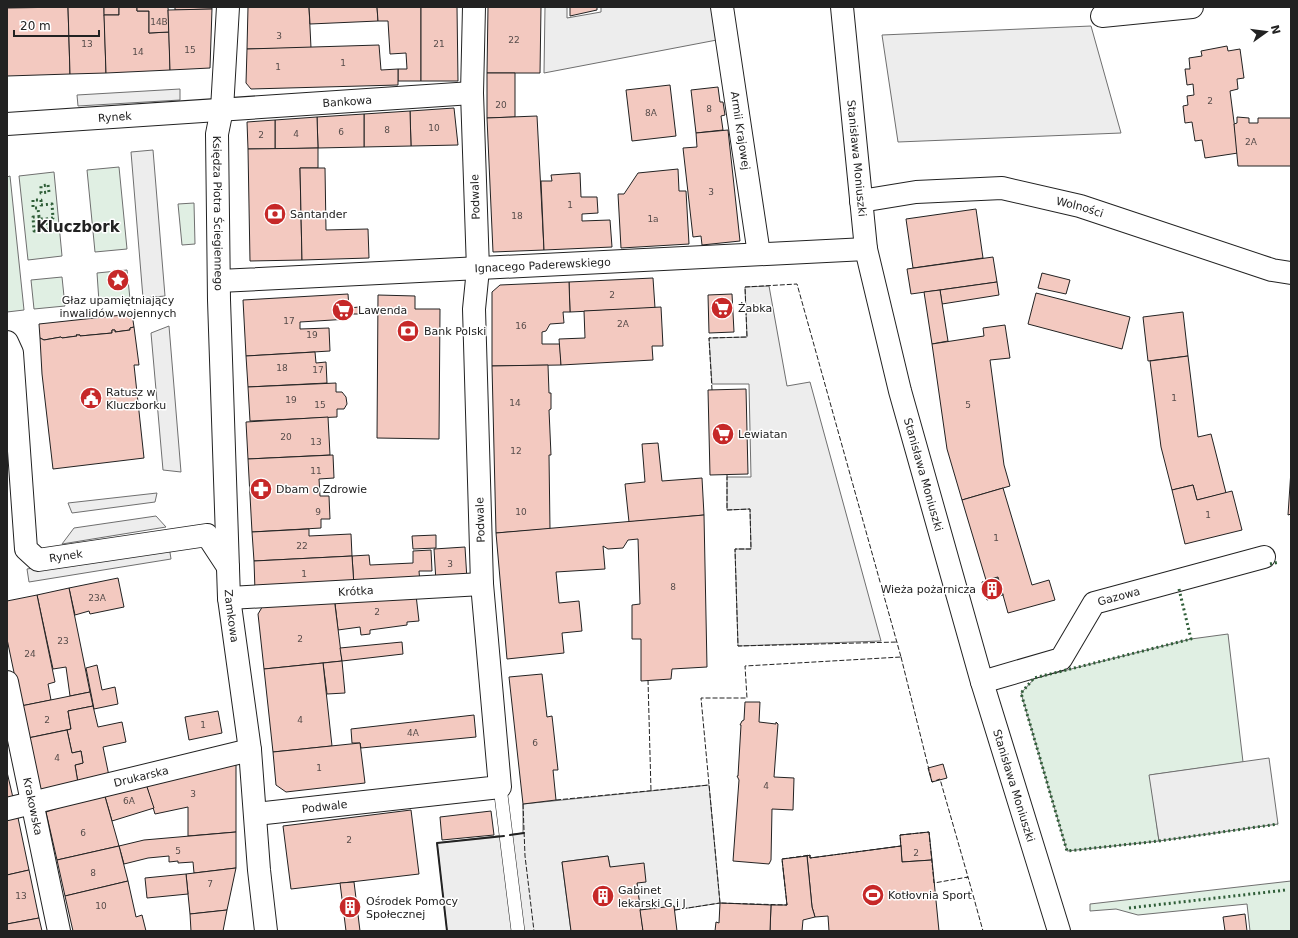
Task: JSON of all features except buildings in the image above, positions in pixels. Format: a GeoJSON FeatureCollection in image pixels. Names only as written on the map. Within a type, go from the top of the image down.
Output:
{"type":"FeatureCollection","features":[{"type":"Feature","properties":{"kind":"street","name":"Księdza Piotra Ściegiennego"},"geometry":{"type":"LineString","coordinates":[[219,290],[217,134],[222,109],[228,7]]}},
{"type":"Feature","properties":{"kind":"street","name":"Podwale"},"geometry":{"type":"LineString","coordinates":[[256,814],[500,787],[482,584],[474,309],[478,269],[472,93],[474,7]]}},
{"type":"Feature","properties":{"kind":"street","name":"Armii Krajowej"},"geometry":{"type":"LineString","coordinates":[[722,7],[760,254]]}},
{"type":"Feature","properties":{"kind":"street","name":"Stanisława Moniuszki"},"geometry":{"type":"LineString","coordinates":[[842,7],[866,249],[900,391],[982,682],[1059,931]]}},
{"type":"Feature","properties":{"kind":"street"},"geometry":{"type":"LineString","coordinates":[[1102,16],[1192,7]]}},
{"type":"Feature","properties":{"kind":"street","name":"Bankowa"},"geometry":{"type":"LineString","coordinates":[[222,109],[472,93]]}},
{"type":"Feature","properties":{"kind":"street","name":"Rynek"},"geometry":{"type":"LineString","coordinates":[[7,124],[222,109]]}},
{"type":"Feature","properties":{"kind":"street","name":"Wolności"},"geometry":{"type":"LineString","coordinates":[[861,201],[922,192],[1002,188],[1080,206],[1272,270],[1291,273]]}},
{"type":"Feature","properties":{"kind":"street","name":"Ignacego Paderewskiego"},"geometry":{"type":"LineString","coordinates":[[219,290],[478,269],[866,249]]}},
{"type":"Feature","properties":{"kind":"street","name":"Zamkowa"},"geometry":{"type":"LineString","coordinates":[[219,290],[229,598],[250,750],[266,931]]}},
{"type":"Feature","properties":{"kind":"street","name":"Rynek"},"geometry":{"type":"LineString","coordinates":[[7,342],[12,353],[26,549],[38,560],[206,535],[228,566]]}},
{"type":"Feature","properties":{"kind":"street","name":"Gazowa"},"geometry":{"type":"LineString","coordinates":[[982,682],[1061,659],[1094,603],[1264,557]]}},
{"type":"Feature","properties":{"kind":"street","name":"Krótka"},"geometry":{"type":"LineString","coordinates":[[229,598],[482,584]]}},
{"type":"Feature","properties":{"kind":"street","name":"Krakowska"},"geometry":{"type":"LineString","coordinates":[[7,682],[59,931]]}},
{"type":"Feature","properties":{"kind":"street","name":"Drukarska"},"geometry":{"type":"LineString","coordinates":[[7,809],[33,804],[250,750]]}},
{"type":"Feature","properties":{"kind":"lane"},"geometry":{"type":"LineString","coordinates":[[500,787],[518,931]]}},
{"type":"Feature","properties":{"kind":"green space"},"geometry":{"type":"Polygon","coordinates":[[[119,167],[127,249],[95,252],[87,170],[119,167]]]}},
{"type":"Feature","properties":{"kind":"green space"},"geometry":{"type":"Polygon","coordinates":[[[54,172],[62,256],[28,260],[19,176],[54,172]]]}},
{"type":"Feature","properties":{"kind":"green space"},"geometry":{"type":"Polygon","coordinates":[[[10,176],[24,310],[7,312],[7,177],[10,176]]]}},
{"type":"Feature","properties":{"kind":"green space"},"geometry":{"type":"Polygon","coordinates":[[[194,203],[195,244],[182,245],[178,204],[194,203]]]}},
{"type":"Feature","properties":{"kind":"green space"},"geometry":{"type":"Polygon","coordinates":[[[127,270],[130,299],[99,302],[97,273],[127,270]]]}},
{"type":"Feature","properties":{"kind":"green space"},"geometry":{"type":"Polygon","coordinates":[[[62,277],[65,306],[34,309],[31,280],[62,277]]]}},
{"type":"Feature","properties":{"kind":"green space"},"geometry":{"type":"Polygon","coordinates":[[[1228,634],[1243,762],[1150,775],[1159,841],[1067,851],[1021,693],[1035,678],[1191,639],[1228,634]]]}},
{"type":"Feature","properties":{"kind":"green space"},"geometry":{"type":"Polygon","coordinates":[[[1291,881],[1291,931],[1250,931],[1247,904],[1138,915],[1116,909],[1090,911],[1090,904],[1291,881]]]}},
{"type":"Feature","properties":{"kind":"shaded area"},"geometry":{"type":"Polygon","coordinates":[[[545,7],[567,7],[567,18],[601,12],[601,7],[716,7],[722,39],[544,73],[545,7]]]}},
{"type":"Feature","properties":{"kind":"shaded area"},"geometry":{"type":"Polygon","coordinates":[[[1091,26],[1121,133],[898,142],[882,35],[1091,26]]]}},
{"type":"Feature","properties":{"kind":"shaded area"},"geometry":{"type":"Polygon","coordinates":[[[180,89],[180,100],[78,106],[77,95],[180,89]]]}},
{"type":"Feature","properties":{"kind":"shaded area"},"geometry":{"type":"Polygon","coordinates":[[[153,150],[165,296],[143,298],[131,152],[153,150]]]}},
{"type":"Feature","properties":{"kind":"shaded area"},"geometry":{"type":"Polygon","coordinates":[[[769,286],[787,386],[810,382],[881,641],[738,646],[735,549],[751,549],[750,509],[727,510],[727,477],[751,477],[749,384],[712,384],[709,338],[747,337],[745,287],[769,286]]]}},
{"type":"Feature","properties":{"kind":"shaded area"},"geometry":{"type":"Polygon","coordinates":[[[169,326],[181,472],[163,470],[151,333],[169,326]]]}},
{"type":"Feature","properties":{"kind":"shaded area"},"geometry":{"type":"Polygon","coordinates":[[[157,493],[155,502],[72,513],[68,503],[157,493]]]}},
{"type":"Feature","properties":{"kind":"shaded area"},"geometry":{"type":"Polygon","coordinates":[[[156,516],[166,527],[62,544],[74,528],[156,516]]]}},
{"type":"Feature","properties":{"kind":"shaded area"},"geometry":{"type":"Polygon","coordinates":[[[169,546],[171,559],[29,582],[27,569],[169,546]]]}},
{"type":"Feature","properties":{"kind":"shaded area"},"geometry":{"type":"Polygon","coordinates":[[[1269,758],[1278,824],[1159,841],[1149,775],[1269,758]]]}},
{"type":"Feature","properties":{"kind":"shaded area"},"geometry":{"type":"Polygon","coordinates":[[[709,785],[720,903],[675,910],[674,906],[640,910],[637,883],[610,867],[608,856],[562,862],[571,931],[447,931],[437,843],[523,833],[523,804],[709,785]]]}},
{"type":"Feature","properties":{"kind":"hedge"},"geometry":{"type":"LineString","coordinates":[[48,185],[49,192],[41,193],[41,186],[48,185]]}},
{"type":"Feature","properties":{"kind":"hedge"},"geometry":{"type":"LineString","coordinates":[[39,217],[38,208],[33,208],[33,200],[41,200],[41,205],[52,204],[53,218],[47,219],[48,230],[34,231],[33,217],[47,219]]}},
{"type":"Feature","properties":{"kind":"hedge"},"geometry":{"type":"LineString","coordinates":[[1270,564],[1279,562]]}},
{"type":"Feature","properties":{"kind":"hedge"},"geometry":{"type":"LineString","coordinates":[[1179,589],[1191,639],[1034,678],[1021,693],[1067,851],[1159,841],[1278,824]]}},
{"type":"Feature","properties":{"kind":"hedge"},"geometry":{"type":"LineString","coordinates":[[1129,908],[1286,890]]}},
{"type":"Feature","properties":{"kind":"fence"},"geometry":{"type":"LineString","coordinates":[[712,390],[709,338],[747,337],[745,287],[797,284],[901,657]]}},
{"type":"Feature","properties":{"kind":"fence"},"geometry":{"type":"LineString","coordinates":[[727,475],[727,510],[750,509],[751,549],[735,549],[738,646],[898,642]]}},
{"type":"Feature","properties":{"kind":"fence"},"geometry":{"type":"LineString","coordinates":[[901,657],[932,782],[940,779],[968,877],[934,883],[929,832],[900,835],[901,846],[810,858],[810,855],[782,859],[787,905],[720,903],[701,698],[747,698],[745,666],[901,657]]}},
{"type":"Feature","properties":{"kind":"fence"},"geometry":{"type":"LineString","coordinates":[[648,680],[651,791]]}},
{"type":"Feature","properties":{"kind":"fence"},"geometry":{"type":"LineString","coordinates":[[556,800],[709,785]]}},
{"type":"Feature","properties":{"kind":"fence"},"geometry":{"type":"LineString","coordinates":[[523,804],[525,856],[534,931]]}},
{"type":"Feature","properties":{"kind":"fence"},"geometry":{"type":"LineString","coordinates":[[966,878],[968,877],[983,931]]}},
{"type":"Feature","properties":{"kind":"fence"},"geometry":{"type":"LineString","coordinates":[[675,910],[720,903]]}},
{"type":"Feature","properties":{"kind":"wall"},"geometry":{"type":"LineString","coordinates":[[510,835],[524,833]]}},
{"type":"Feature","properties":{"kind":"wall"},"geometry":{"type":"LineString","coordinates":[[447,931],[437,843],[504,836]]}},
{"type":"Feature","properties":{"kind":"place","name":"Santander"},"geometry":{"type":"Point","coordinates":[275,214]}},
{"type":"Feature","properties":{"kind":"place","name":"Głaz upamiętniający inwalidów wojennych"},"geometry":{"type":"Point","coordinates":[118,280]}},
{"type":"Feature","properties":{"kind":"place","name":"Żabka"},"geometry":{"type":"Point","coordinates":[722,308]}},
{"type":"Feature","properties":{"kind":"place","name":"Lawenda"},"geometry":{"type":"Point","coordinates":[343,310]}},
{"type":"Feature","properties":{"kind":"place","name":"Bank Polski"},"geometry":{"type":"Point","coordinates":[408,331]}},
{"type":"Feature","properties":{"kind":"place","name":"Ratusz w Kluczborku"},"geometry":{"type":"Point","coordinates":[91,398]}},
{"type":"Feature","properties":{"kind":"place","name":"Lewiatan"},"geometry":{"type":"Point","coordinates":[723,434]}},
{"type":"Feature","properties":{"kind":"place","name":"Dbam o Zdrowie"},"geometry":{"type":"Point","coordinates":[261,489]}},
{"type":"Feature","properties":{"kind":"place","name":"Wieża pożarnicza"},"geometry":{"type":"Point","coordinates":[992,589]}},
{"type":"Feature","properties":{"kind":"place","name":"Kotłovnia Sport"},"geometry":{"type":"Point","coordinates":[873,895]}},
{"type":"Feature","properties":{"kind":"place","name":"Gabinet lekarski G i J"},"geometry":{"type":"Point","coordinates":[603,896]}},
{"type":"Feature","properties":{"kind":"place","name":"Ośrodek Pomocy Społecznej"},"geometry":{"type":"Point","coordinates":[350,907]}},
{"type":"Feature","properties":{"kind":"district","name":"Kluczbork"},"geometry":{"type":"Point","coordinates":[78,227]}}]}
